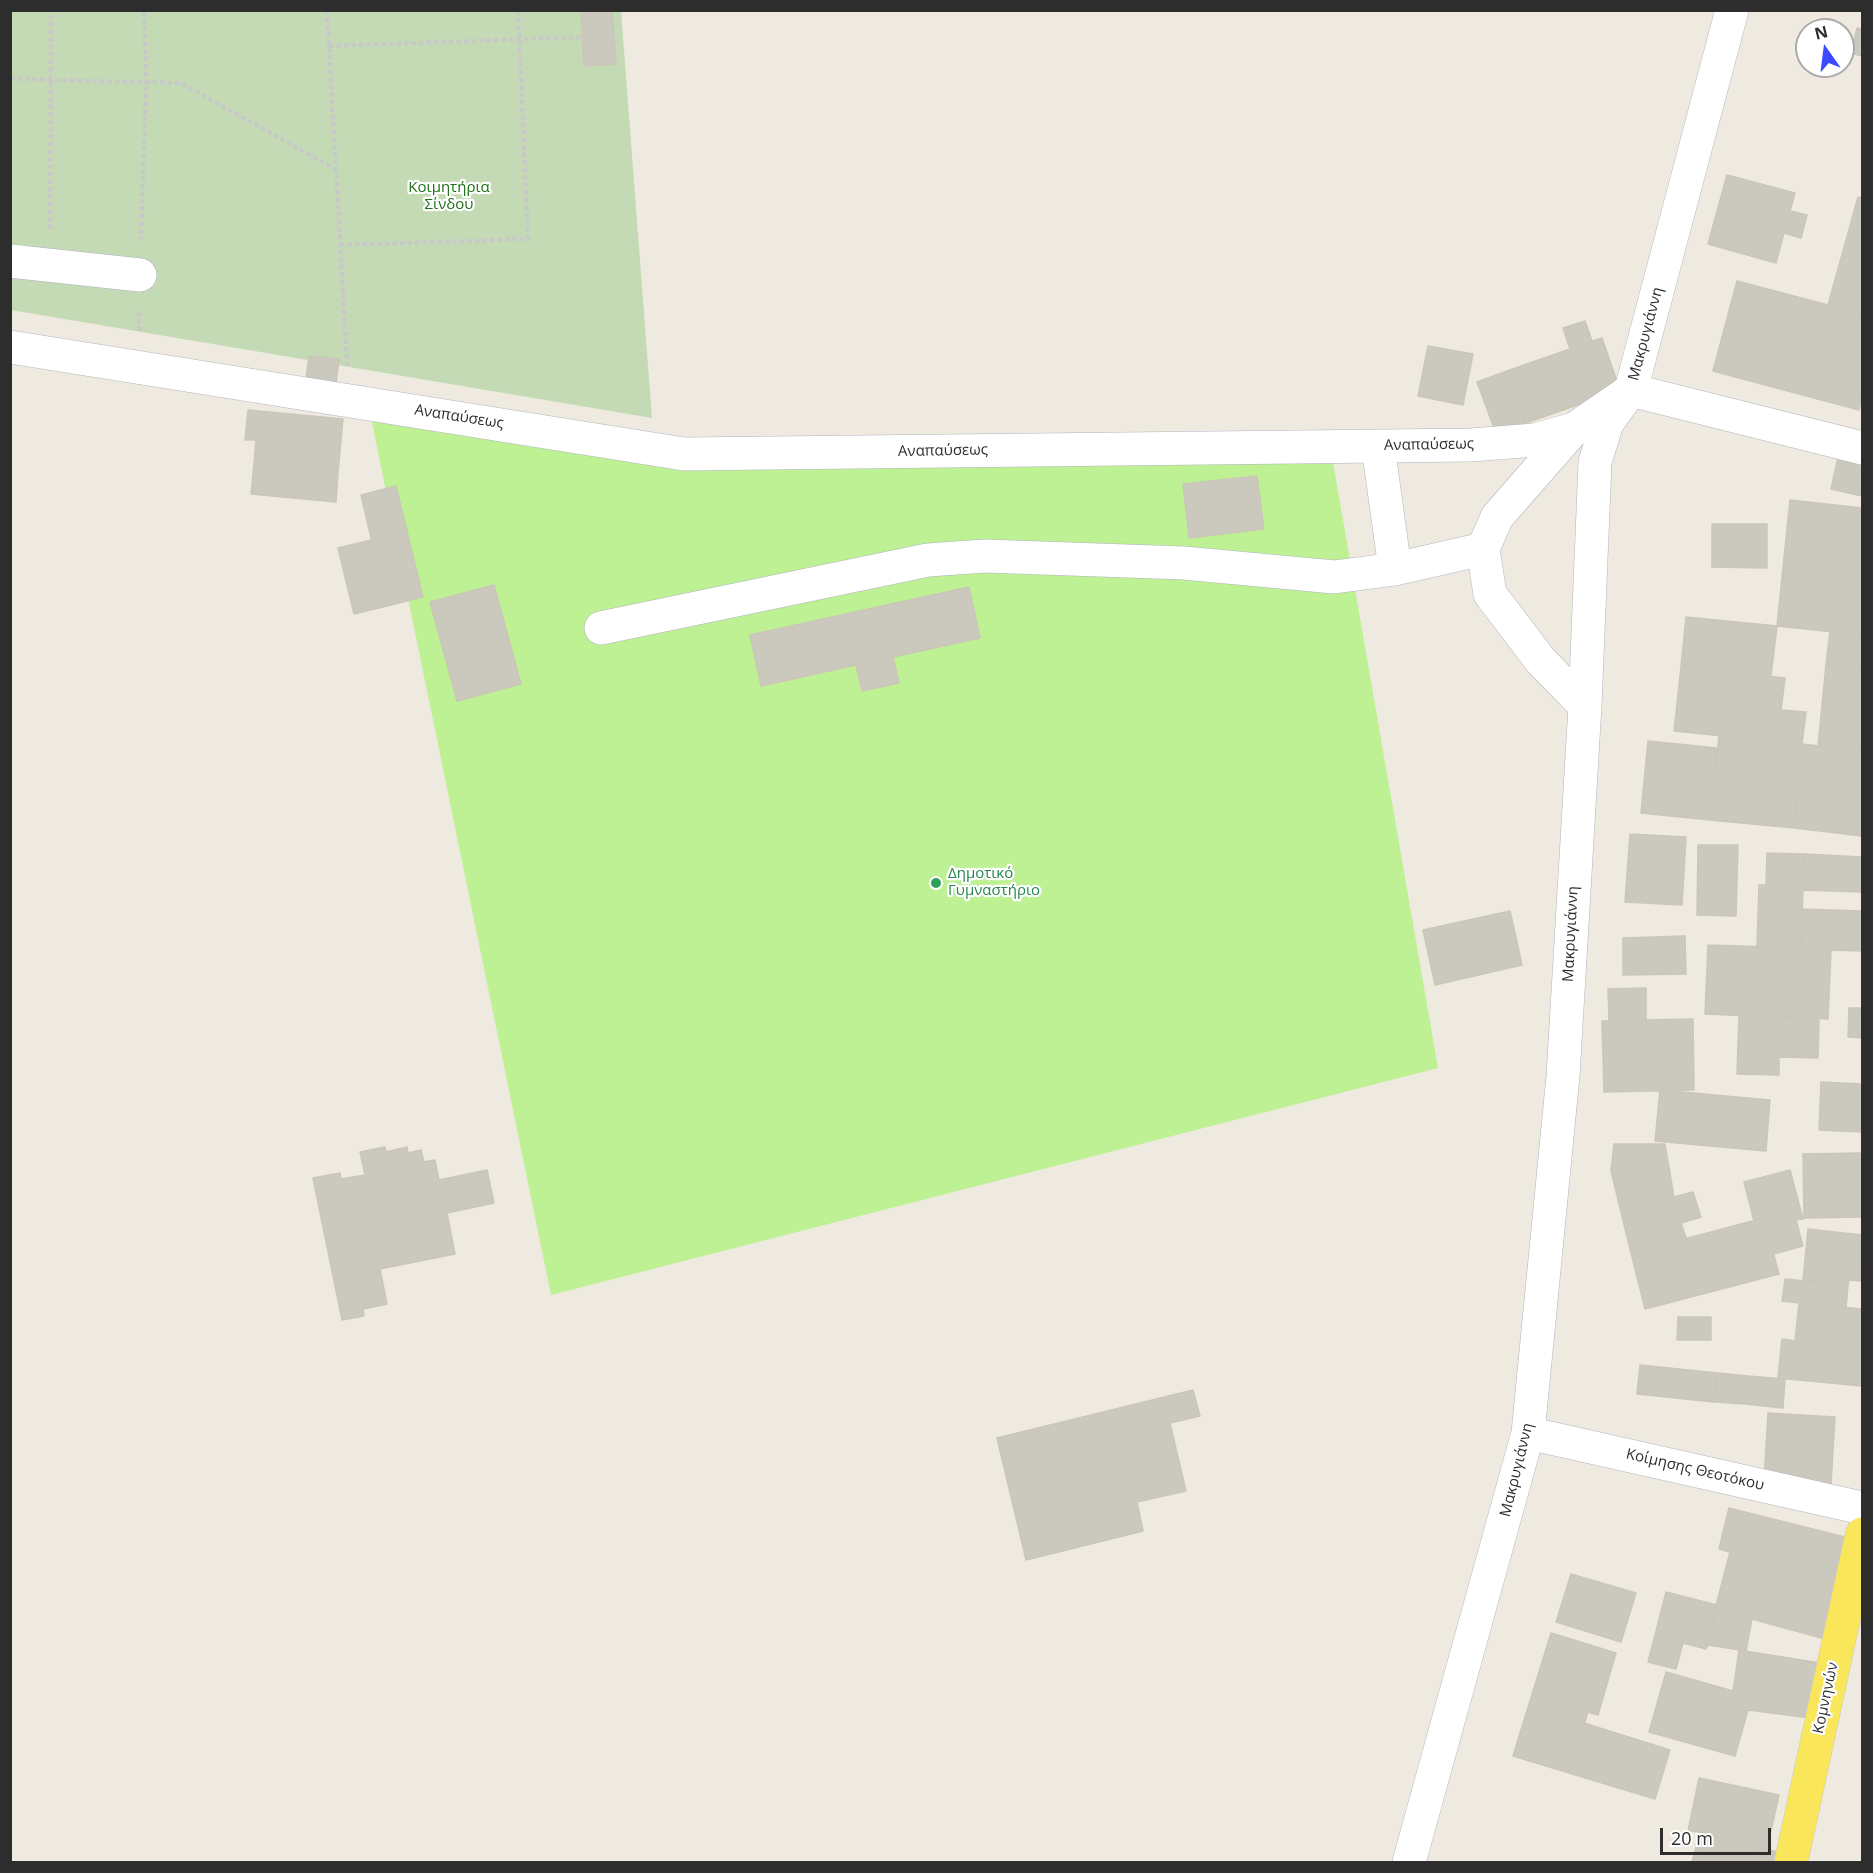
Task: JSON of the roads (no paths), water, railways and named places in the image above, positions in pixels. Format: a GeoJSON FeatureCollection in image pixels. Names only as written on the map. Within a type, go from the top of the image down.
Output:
{"type":"FeatureCollection","features":[{"type":"Feature","properties":{"kind":"main road","name":"Κομνηνών"},"geometry":{"type":"LineString","coordinates":[[1791,1863],[1863,1534]]}},
{"type":"Feature","properties":{"kind":"street","name":"Μακρυγιάννη"},"geometry":{"type":"LineString","coordinates":[[1409,1863],[1528,1433],[1563,1076],[1585,706],[1595,462],[1607,423],[1631,390],[1732,10]]}},
{"type":"Feature","properties":{"kind":"street"},"geometry":{"type":"LineString","coordinates":[[10,261],[140,275]]}},
{"type":"Feature","properties":{"kind":"street","name":"Αναπαύσεως"},"geometry":{"type":"LineString","coordinates":[[10,347],[684,454],[1471,445],[1535,440],[1574,429],[1631,390]]}},
{"type":"Feature","properties":{"kind":"street"},"geometry":{"type":"LineString","coordinates":[[1631,390],[1863,448]]}},
{"type":"Feature","properties":{"kind":"street"},"geometry":{"type":"LineString","coordinates":[[1574,429],[1497,517],[1483,549],[1490,594],[1540,661],[1585,706]]}},
{"type":"Feature","properties":{"kind":"street"},"geometry":{"type":"LineString","coordinates":[[1378,446],[1395,569]]}},
{"type":"Feature","properties":{"kind":"street"},"geometry":{"type":"LineString","coordinates":[[601,628],[928,560],[985,556],[1184,563],[1334,577],[1395,569],[1483,549]]}},
{"type":"Feature","properties":{"kind":"street","name":"Κοίμησης Θεοτόκου"},"geometry":{"type":"LineString","coordinates":[[1528,1433],[1863,1508]]}},
{"type":"Feature","properties":{"kind":"place","name":"Δημοτικό Γυμναστήριο"},"geometry":{"type":"Point","coordinates":[936,883]}},
{"type":"Feature","properties":{"kind":"park label","name":"Κοιμητήρια Σίνδου"},"geometry":{"type":"Point","coordinates":[449,196]}}]}
